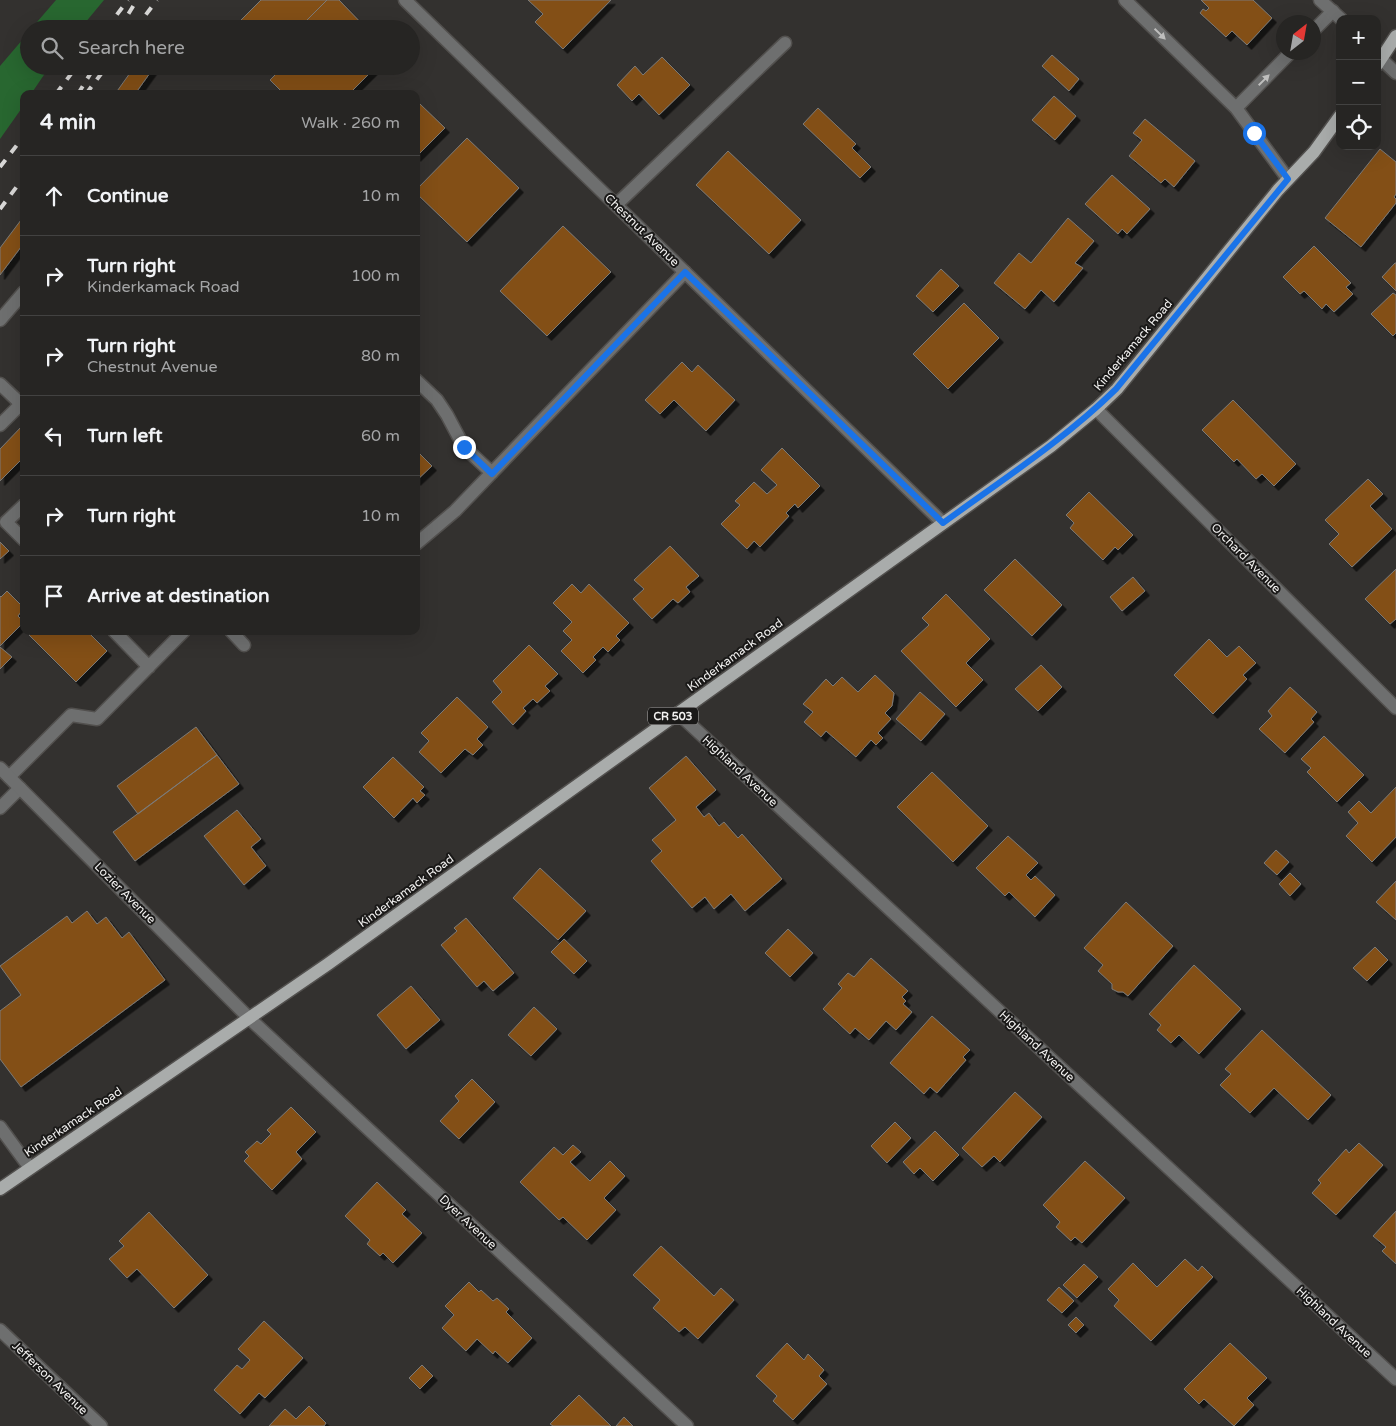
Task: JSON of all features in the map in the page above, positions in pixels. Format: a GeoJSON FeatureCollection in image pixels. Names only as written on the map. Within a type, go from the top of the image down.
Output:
{"type":"FeatureCollection","features":[{"type":"Feature","properties":{"kind":"main road"},"geometry":{"type":"LineString","coordinates":[[1381,57],[1396,36]]}},
{"type":"Feature","properties":{"kind":"main road","name":"Kinderkamack Road"},"geometry":{"type":"LineString","coordinates":[[0,1189],[328,964],[1051,446],[1096,409],[1116,389],[1288,179],[1314,152],[1336,122]]}},
{"type":"Feature","properties":{"kind":"street"},"geometry":{"type":"LineString","coordinates":[[1125,0],[1236,108],[1288,179]]}},
{"type":"Feature","properties":{"kind":"street"},"geometry":{"type":"LineString","coordinates":[[1320,0],[1337,15]]}},
{"type":"Feature","properties":{"kind":"street","name":"Chestnut Avenue"},"geometry":{"type":"LineString","coordinates":[[413,3],[616,205],[943,523]]}},
{"type":"Feature","properties":{"kind":"street"},"geometry":{"type":"LineString","coordinates":[[1321,25],[1336,16]]}},
{"type":"Feature","properties":{"kind":"street"},"geometry":{"type":"LineString","coordinates":[[616,205],[785,43]]}},
{"type":"Feature","properties":{"kind":"street"},"geometry":{"type":"LineString","coordinates":[[1236,108],[1283,60]]}},
{"type":"Feature","properties":{"kind":"street"},"geometry":{"type":"LineString","coordinates":[[1381,62],[1396,73]]}},
{"type":"Feature","properties":{"kind":"street"},"geometry":{"type":"LineString","coordinates":[[420,541],[455,512],[685,272]]}},
{"type":"Feature","properties":{"kind":"street"},"geometry":{"type":"LineString","coordinates":[[0,320],[20,297]]}},
{"type":"Feature","properties":{"kind":"street"},"geometry":{"type":"LineString","coordinates":[[0,384],[20,400]]}},
{"type":"Feature","properties":{"kind":"street"},"geometry":{"type":"LineString","coordinates":[[420,384],[437,400],[464,447],[492,474]]}},
{"type":"Feature","properties":{"kind":"street"},"geometry":{"type":"LineString","coordinates":[[0,425],[20,404]]}},
{"type":"Feature","properties":{"kind":"street","name":"Orchard Avenue"},"geometry":{"type":"LineString","coordinates":[[1096,409],[1396,708]]}},
{"type":"Feature","properties":{"kind":"street"},"geometry":{"type":"LineString","coordinates":[[20,509],[6,522],[20,536]]}},
{"type":"Feature","properties":{"kind":"street"},"geometry":{"type":"LineString","coordinates":[[118,635],[149,667]]}},
{"type":"Feature","properties":{"kind":"street"},"geometry":{"type":"LineString","coordinates":[[4,773],[71,715],[97,719],[180,635]]}},
{"type":"Feature","properties":{"kind":"street"},"geometry":{"type":"LineString","coordinates":[[235,635],[244,645]]}},
{"type":"Feature","properties":{"kind":"street","name":"Highland Avenue"},"geometry":{"type":"LineString","coordinates":[[678,713],[1396,1379]]}},
{"type":"Feature","properties":{"kind":"street","name":"Lozier Avenue"},"geometry":{"type":"LineString","coordinates":[[4,773],[250,1018]]}},
{"type":"Feature","properties":{"kind":"street"},"geometry":{"type":"LineString","coordinates":[[0,808],[20,788]]}},
{"type":"Feature","properties":{"kind":"street","name":"Dyer Avenue"},"geometry":{"type":"LineString","coordinates":[[250,1018],[687,1426]]}},
{"type":"Feature","properties":{"kind":"street"},"geometry":{"type":"LineString","coordinates":[[0,1127],[30,1168]]}},
{"type":"Feature","properties":{"kind":"street","name":"Jefferson Avenue"},"geometry":{"type":"LineString","coordinates":[[0,1330],[101,1426]]}},
{"type":"Feature","properties":{"kind":"green space"},"geometry":{"type":"Polygon","coordinates":[[[56,0],[104,0],[87,20],[39,20],[56,0]]]}},
{"type":"Feature","properties":{"kind":"green space"},"geometry":{"type":"Polygon","coordinates":[[[20,43],[20,75],[44,75],[34,90],[20,90],[20,111],[0,139],[0,66],[20,43]]]}},
{"type":"Feature","properties":{"kind":"building"},"geometry":{"type":"Polygon","coordinates":[[[261,0],[327,0],[307,20],[241,20],[261,0]]]}},
{"type":"Feature","properties":{"kind":"building"},"geometry":{"type":"Polygon","coordinates":[[[327,0],[339,0],[358,20],[307,20],[327,0]]]}},
{"type":"Feature","properties":{"kind":"building"},"geometry":{"type":"Polygon","coordinates":[[[528,0],[611,0],[563,49],[535,22],[543,14],[528,0]]]}},
{"type":"Feature","properties":{"kind":"building"},"geometry":{"type":"Polygon","coordinates":[[[1201,0],[1253,0],[1272,18],[1247,45],[1232,31],[1226,37],[1200,13],[1203,9],[1206,11],[1209,8],[1201,0]]]}},
{"type":"Feature","properties":{"kind":"building"},"geometry":{"type":"Polygon","coordinates":[[[1052,55],[1079,79],[1069,91],[1042,66],[1052,55]]]}},
{"type":"Feature","properties":{"kind":"building"},"geometry":{"type":"Polygon","coordinates":[[[662,57],[690,85],[659,115],[639,94],[632,101],[617,85],[635,66],[643,75],[662,57]]]}},
{"type":"Feature","properties":{"kind":"building"},"geometry":{"type":"Polygon","coordinates":[[[129,75],[149,75],[138,90],[118,90],[129,75]]]}},
{"type":"Feature","properties":{"kind":"building"},"geometry":{"type":"Polygon","coordinates":[[[275,75],[368,75],[353,90],[280,90],[270,80],[275,75]]]}},
{"type":"Feature","properties":{"kind":"building"},"geometry":{"type":"Polygon","coordinates":[[[1054,96],[1076,116],[1055,140],[1032,120],[1054,96]]]}},
{"type":"Feature","properties":{"kind":"building"},"geometry":{"type":"Polygon","coordinates":[[[420,104],[445,128],[420,153],[420,104]]]}},
{"type":"Feature","properties":{"kind":"building"},"geometry":{"type":"Polygon","coordinates":[[[818,108],[856,144],[852,148],[871,167],[860,178],[803,124],[818,108]]]}},
{"type":"Feature","properties":{"kind":"building"},"geometry":{"type":"Polygon","coordinates":[[[1145,119],[1195,161],[1174,187],[1165,179],[1161,183],[1129,156],[1142,140],[1133,133],[1145,119]]]}},
{"type":"Feature","properties":{"kind":"building"},"geometry":{"type":"Polygon","coordinates":[[[467,138],[519,188],[467,242],[420,197],[420,186],[467,138]]]}},
{"type":"Feature","properties":{"kind":"building"},"geometry":{"type":"Polygon","coordinates":[[[1379,150],[1396,162],[1396,194],[1394,197],[1396,203],[1361,247],[1325,218],[1379,150]]]}},
{"type":"Feature","properties":{"kind":"building"},"geometry":{"type":"Polygon","coordinates":[[[728,151],[801,220],[769,254],[696,185],[728,151]]]}},
{"type":"Feature","properties":{"kind":"building"},"geometry":{"type":"Polygon","coordinates":[[[1112,175],[1150,209],[1127,234],[1122,229],[1118,234],[1085,204],[1112,175]]]}},
{"type":"Feature","properties":{"kind":"building"},"geometry":{"type":"Polygon","coordinates":[[[1068,218],[1094,241],[1075,263],[1083,268],[1054,302],[1041,290],[1025,309],[994,283],[1019,253],[1031,263],[1068,218]]]}},
{"type":"Feature","properties":{"kind":"building"},"geometry":{"type":"Polygon","coordinates":[[[20,221],[20,248],[0,275],[0,248],[20,221]]]}},
{"type":"Feature","properties":{"kind":"building"},"geometry":{"type":"Polygon","coordinates":[[[563,226],[611,272],[547,336],[500,291],[563,226]]]}},
{"type":"Feature","properties":{"kind":"building"},"geometry":{"type":"Polygon","coordinates":[[[1314,246],[1351,283],[1346,287],[1353,294],[1334,312],[1326,304],[1322,309],[1304,291],[1300,294],[1283,277],[1314,246]]]}},
{"type":"Feature","properties":{"kind":"building"},"geometry":{"type":"Polygon","coordinates":[[[1396,263],[1396,291],[1382,277],[1396,263]]]}},
{"type":"Feature","properties":{"kind":"building"},"geometry":{"type":"Polygon","coordinates":[[[941,269],[959,286],[933,312],[916,296],[941,269]]]}},
{"type":"Feature","properties":{"kind":"building"},"geometry":{"type":"Polygon","coordinates":[[[1393,293],[1396,295],[1396,333],[1393,336],[1371,314],[1393,293]]]}},
{"type":"Feature","properties":{"kind":"building"},"geometry":{"type":"Polygon","coordinates":[[[964,303],[999,338],[948,389],[913,354],[964,303]]]}},
{"type":"Feature","properties":{"kind":"building"},"geometry":{"type":"Polygon","coordinates":[[[682,362],[692,372],[698,365],[735,400],[706,431],[674,400],[660,414],[645,400],[682,362]]]}},
{"type":"Feature","properties":{"kind":"building"},"geometry":{"type":"Polygon","coordinates":[[[1233,400],[1296,464],[1274,486],[1262,474],[1256,479],[1237,459],[1234,462],[1202,430],[1233,400]]]}},
{"type":"Feature","properties":{"kind":"building"},"geometry":{"type":"Polygon","coordinates":[[[20,428],[20,461],[0,481],[0,449],[20,428]]]}},
{"type":"Feature","properties":{"kind":"building"},"geometry":{"type":"Polygon","coordinates":[[[782,448],[820,486],[798,508],[795,504],[786,513],[789,516],[760,547],[754,541],[747,549],[721,524],[740,505],[735,501],[754,482],[767,494],[777,485],[761,470],[782,448]]]}},
{"type":"Feature","properties":{"kind":"building"},"geometry":{"type":"Polygon","coordinates":[[[420,454],[432,466],[420,477],[420,454]]]}},
{"type":"Feature","properties":{"kind":"building"},"geometry":{"type":"Polygon","coordinates":[[[1368,479],[1383,494],[1370,506],[1392,529],[1352,567],[1329,544],[1339,534],[1325,520],[1368,479]]]}},
{"type":"Feature","properties":{"kind":"building"},"geometry":{"type":"Polygon","coordinates":[[[1089,492],[1133,535],[1118,550],[1115,547],[1103,560],[1070,528],[1074,523],[1066,515],[1089,492]]]}},
{"type":"Feature","properties":{"kind":"building"},"geometry":{"type":"Polygon","coordinates":[[[0,542],[9,551],[0,559],[0,542]]]}},
{"type":"Feature","properties":{"kind":"building"},"geometry":{"type":"Polygon","coordinates":[[[670,546],[699,576],[686,587],[690,592],[678,603],[673,599],[652,619],[633,599],[644,589],[634,580],[670,546]]]}},
{"type":"Feature","properties":{"kind":"building"},"geometry":{"type":"Polygon","coordinates":[[[1015,559],[1062,605],[1032,636],[984,590],[1015,559]]]}},
{"type":"Feature","properties":{"kind":"building"},"geometry":{"type":"Polygon","coordinates":[[[1396,569],[1396,619],[1390,624],[1365,599],[1396,569]]]}},
{"type":"Feature","properties":{"kind":"building"},"geometry":{"type":"Polygon","coordinates":[[[1133,577],[1145,591],[1122,611],[1110,597],[1133,577]]]}},
{"type":"Feature","properties":{"kind":"building"},"geometry":{"type":"Polygon","coordinates":[[[572,584],[581,593],[589,584],[629,623],[616,636],[620,640],[608,652],[603,647],[593,657],[596,660],[583,673],[561,651],[572,640],[563,631],[572,622],[553,603],[572,584]]]}},
{"type":"Feature","properties":{"kind":"building"},"geometry":{"type":"Polygon","coordinates":[[[7,591],[20,604],[20,613],[18,616],[20,618],[20,626],[0,646],[0,596],[7,591]]]}},
{"type":"Feature","properties":{"kind":"building"},"geometry":{"type":"Polygon","coordinates":[[[946,594],[990,639],[966,663],[983,680],[956,707],[901,651],[929,625],[922,618],[946,594]]]}},
{"type":"Feature","properties":{"kind":"building"},"geometry":{"type":"Polygon","coordinates":[[[29,635],[91,635],[107,651],[76,682],[29,635]]]}},
{"type":"Feature","properties":{"kind":"building"},"geometry":{"type":"Polygon","coordinates":[[[1209,639],[1227,657],[1239,646],[1256,663],[1243,675],[1247,679],[1213,714],[1174,675],[1209,639]]]}},
{"type":"Feature","properties":{"kind":"building"},"geometry":{"type":"Polygon","coordinates":[[[529,645],[558,674],[545,686],[550,691],[537,703],[533,699],[523,708],[526,711],[513,725],[492,702],[502,692],[493,681],[529,645]]]}},
{"type":"Feature","properties":{"kind":"building"},"geometry":{"type":"Polygon","coordinates":[[[0,647],[12,657],[0,669],[0,647]]]}},
{"type":"Feature","properties":{"kind":"building"},"geometry":{"type":"Polygon","coordinates":[[[1041,665],[1062,687],[1038,711],[1015,689],[1041,665]]]}},
{"type":"Feature","properties":{"kind":"building"},"geometry":{"type":"Polygon","coordinates":[[[875,675],[894,693],[892,706],[885,713],[891,719],[878,733],[883,738],[876,745],[871,740],[856,757],[826,731],[821,737],[804,722],[813,712],[803,704],[826,679],[833,686],[842,677],[858,692],[875,675]]]}},
{"type":"Feature","properties":{"kind":"building"},"geometry":{"type":"Polygon","coordinates":[[[1290,687],[1317,712],[1311,719],[1314,722],[1285,753],[1259,729],[1272,716],[1268,711],[1290,687]]]}},
{"type":"Feature","properties":{"kind":"building"},"geometry":{"type":"Polygon","coordinates":[[[920,692],[945,714],[921,741],[896,719],[920,692]]]}},
{"type":"Feature","properties":{"kind":"building"},"geometry":{"type":"Polygon","coordinates":[[[457,697],[488,727],[477,739],[483,745],[473,755],[465,749],[441,773],[419,752],[429,741],[421,733],[457,697]]]}},
{"type":"Feature","properties":{"kind":"building"},"geometry":{"type":"Polygon","coordinates":[[[196,727],[217,755],[138,814],[117,786],[196,727]]]}},
{"type":"Feature","properties":{"kind":"building"},"geometry":{"type":"Polygon","coordinates":[[[1324,736],[1364,775],[1337,802],[1307,772],[1311,768],[1301,759],[1324,736]]]}},
{"type":"Feature","properties":{"kind":"building"},"geometry":{"type":"Polygon","coordinates":[[[217,755],[239,784],[135,861],[113,832],[217,755]]]}},
{"type":"Feature","properties":{"kind":"building"},"geometry":{"type":"Polygon","coordinates":[[[686,756],[716,790],[696,807],[704,817],[709,813],[719,826],[724,822],[738,838],[742,834],[782,879],[745,911],[731,894],[714,909],[705,897],[692,908],[651,861],[662,851],[652,840],[676,820],[649,788],[686,756]]]}},
{"type":"Feature","properties":{"kind":"building"},"geometry":{"type":"Polygon","coordinates":[[[393,757],[424,787],[420,791],[425,795],[417,803],[413,798],[394,818],[363,787],[393,757]]]}},
{"type":"Feature","properties":{"kind":"building"},"geometry":{"type":"Polygon","coordinates":[[[932,772],[988,826],[953,862],[897,807],[932,772]]]}},
{"type":"Feature","properties":{"kind":"building"},"geometry":{"type":"Polygon","coordinates":[[[1396,787],[1396,837],[1372,862],[1346,836],[1358,823],[1348,812],[1359,801],[1371,813],[1396,787]]]}},
{"type":"Feature","properties":{"kind":"building"},"geometry":{"type":"Polygon","coordinates":[[[237,810],[261,839],[251,847],[266,866],[244,885],[204,836],[237,810]]]}},
{"type":"Feature","properties":{"kind":"building"},"geometry":{"type":"Polygon","coordinates":[[[1008,836],[1038,863],[1026,875],[1031,880],[1035,876],[1055,895],[1035,917],[1009,892],[1005,896],[976,868],[1008,836]]]}},
{"type":"Feature","properties":{"kind":"building"},"geometry":{"type":"Polygon","coordinates":[[[1276,850],[1289,862],[1277,875],[1264,863],[1276,850]]]}},
{"type":"Feature","properties":{"kind":"building"},"geometry":{"type":"Polygon","coordinates":[[[540,868],[586,911],[558,940],[513,898],[540,868]]]}},
{"type":"Feature","properties":{"kind":"building"},"geometry":{"type":"Polygon","coordinates":[[[1290,873],[1301,884],[1290,896],[1279,884],[1290,873]]]}},
{"type":"Feature","properties":{"kind":"building"},"geometry":{"type":"Polygon","coordinates":[[[1396,881],[1396,920],[1376,902],[1396,881]]]}},
{"type":"Feature","properties":{"kind":"building"},"geometry":{"type":"Polygon","coordinates":[[[1126,902],[1173,946],[1128,996],[1123,992],[1112,989],[1112,984],[1098,971],[1103,965],[1084,948],[1126,902]]]}},
{"type":"Feature","properties":{"kind":"building"},"geometry":{"type":"Polygon","coordinates":[[[87,911],[97,924],[106,917],[122,938],[129,932],[165,980],[21,1087],[0,1059],[0,1011],[21,995],[0,966],[67,916],[72,923],[87,911]]]}},
{"type":"Feature","properties":{"kind":"building"},"geometry":{"type":"Polygon","coordinates":[[[466,918],[514,973],[493,991],[484,981],[477,987],[441,945],[457,931],[454,928],[466,918]]]}},
{"type":"Feature","properties":{"kind":"building"},"geometry":{"type":"Polygon","coordinates":[[[788,929],[813,953],[790,977],[765,953],[788,929]]]}},
{"type":"Feature","properties":{"kind":"building"},"geometry":{"type":"Polygon","coordinates":[[[564,939],[587,961],[574,974],[551,952],[564,939]]]}},
{"type":"Feature","properties":{"kind":"building"},"geometry":{"type":"Polygon","coordinates":[[[1375,947],[1388,960],[1367,981],[1353,968],[1375,947]]]}},
{"type":"Feature","properties":{"kind":"building"},"geometry":{"type":"Polygon","coordinates":[[[871,958],[908,991],[902,997],[906,1001],[903,1004],[912,1012],[896,1030],[886,1021],[869,1040],[855,1028],[850,1034],[823,1009],[842,988],[838,984],[848,973],[854,977],[871,958]]]}},
{"type":"Feature","properties":{"kind":"building"},"geometry":{"type":"Polygon","coordinates":[[[1194,965],[1241,1009],[1199,1054],[1179,1035],[1171,1043],[1157,1030],[1161,1025],[1149,1014],[1194,965]]]}},
{"type":"Feature","properties":{"kind":"building"},"geometry":{"type":"Polygon","coordinates":[[[411,986],[440,1020],[406,1049],[377,1015],[411,986]]]}},
{"type":"Feature","properties":{"kind":"building"},"geometry":{"type":"Polygon","coordinates":[[[534,1007],[557,1029],[531,1056],[508,1035],[534,1007]]]}},
{"type":"Feature","properties":{"kind":"building"},"geometry":{"type":"Polygon","coordinates":[[[932,1016],[970,1050],[963,1057],[966,1060],[937,1093],[930,1087],[924,1094],[890,1063],[932,1016]]]}},
{"type":"Feature","properties":{"kind":"building"},"geometry":{"type":"Polygon","coordinates":[[[1262,1030],[1331,1095],[1308,1120],[1274,1088],[1250,1113],[1220,1085],[1231,1074],[1225,1069],[1262,1030]]]}},
{"type":"Feature","properties":{"kind":"building"},"geometry":{"type":"Polygon","coordinates":[[[472,1079],[495,1102],[459,1139],[440,1121],[459,1101],[455,1096],[472,1079]]]}},
{"type":"Feature","properties":{"kind":"building"},"geometry":{"type":"Polygon","coordinates":[[[1015,1092],[1042,1117],[1000,1162],[994,1156],[982,1167],[962,1148],[1015,1092]]]}},
{"type":"Feature","properties":{"kind":"building"},"geometry":{"type":"Polygon","coordinates":[[[291,1107],[316,1132],[296,1152],[302,1159],[272,1190],[244,1161],[249,1156],[245,1152],[257,1141],[261,1144],[271,1134],[267,1130],[291,1107]]]}},
{"type":"Feature","properties":{"kind":"building"},"geometry":{"type":"Polygon","coordinates":[[[895,1122],[911,1138],[887,1163],[871,1146],[895,1122]]]}},
{"type":"Feature","properties":{"kind":"building"},"geometry":{"type":"Polygon","coordinates":[[[935,1131],[959,1155],[933,1181],[920,1168],[914,1174],[903,1162],[935,1131]]]}},
{"type":"Feature","properties":{"kind":"building"},"geometry":{"type":"Polygon","coordinates":[[[1359,1143],[1383,1165],[1336,1215],[1312,1193],[1321,1183],[1318,1180],[1346,1149],[1349,1153],[1359,1143]]]}},
{"type":"Feature","properties":{"kind":"building"},"geometry":{"type":"Polygon","coordinates":[[[573,1145],[581,1152],[570,1162],[590,1181],[610,1161],[625,1176],[604,1198],[616,1210],[587,1240],[563,1217],[559,1220],[520,1182],[554,1147],[563,1155],[573,1145]]]}},
{"type":"Feature","properties":{"kind":"building"},"geometry":{"type":"Polygon","coordinates":[[[1085,1161],[1125,1198],[1082,1243],[1075,1237],[1071,1241],[1056,1227],[1060,1222],[1043,1205],[1085,1161]]]}},
{"type":"Feature","properties":{"kind":"building"},"geometry":{"type":"Polygon","coordinates":[[[377,1182],[406,1210],[402,1214],[422,1233],[393,1263],[383,1253],[380,1256],[367,1244],[370,1240],[345,1216],[377,1182]]]}},
{"type":"Feature","properties":{"kind":"building"},"geometry":{"type":"Polygon","coordinates":[[[1396,1211],[1396,1264],[1382,1251],[1386,1247],[1373,1236],[1396,1211]]]}},
{"type":"Feature","properties":{"kind":"building"},"geometry":{"type":"Polygon","coordinates":[[[149,1212],[208,1275],[174,1308],[137,1269],[127,1278],[109,1259],[124,1246],[119,1241],[149,1212]]]}},
{"type":"Feature","properties":{"kind":"building"},"geometry":{"type":"Polygon","coordinates":[[[661,1246],[714,1296],[721,1288],[734,1300],[698,1339],[685,1327],[679,1332],[653,1308],[660,1300],[633,1275],[661,1246]]]}},
{"type":"Feature","properties":{"kind":"building"},"geometry":{"type":"Polygon","coordinates":[[[1185,1259],[1198,1271],[1202,1266],[1213,1277],[1151,1341],[1114,1306],[1119,1300],[1108,1289],[1133,1263],[1157,1287],[1185,1259]]]}},
{"type":"Feature","properties":{"kind":"building"},"geometry":{"type":"Polygon","coordinates":[[[1084,1264],[1098,1277],[1077,1298],[1063,1285],[1084,1264]]]}},
{"type":"Feature","properties":{"kind":"building"},"geometry":{"type":"Polygon","coordinates":[[[469,1282],[479,1292],[481,1290],[493,1301],[497,1298],[509,1309],[506,1312],[532,1338],[508,1363],[495,1351],[493,1354],[477,1339],[466,1351],[442,1328],[454,1315],[445,1306],[469,1282]]]}},
{"type":"Feature","properties":{"kind":"building"},"geometry":{"type":"Polygon","coordinates":[[[1059,1287],[1074,1301],[1062,1313],[1047,1300],[1059,1287]]]}},
{"type":"Feature","properties":{"kind":"building"},"geometry":{"type":"Polygon","coordinates":[[[1076,1317],[1084,1325],[1076,1333],[1068,1325],[1076,1317]]]}},
{"type":"Feature","properties":{"kind":"building"},"geometry":{"type":"Polygon","coordinates":[[[264,1321],[303,1358],[265,1398],[259,1393],[240,1414],[214,1390],[237,1365],[242,1369],[250,1360],[238,1349],[264,1321]]]}},
{"type":"Feature","properties":{"kind":"building"},"geometry":{"type":"Polygon","coordinates":[[[787,1343],[804,1360],[808,1354],[824,1370],[819,1376],[827,1384],[793,1420],[773,1401],[777,1396],[756,1376],[787,1343]]]}},
{"type":"Feature","properties":{"kind":"building"},"geometry":{"type":"Polygon","coordinates":[[[1230,1343],[1267,1378],[1247,1398],[1254,1405],[1234,1426],[1204,1399],[1199,1404],[1184,1389],[1230,1343]]]}},
{"type":"Feature","properties":{"kind":"building"},"geometry":{"type":"Polygon","coordinates":[[[422,1365],[433,1376],[420,1389],[409,1378],[422,1365]]]}},
{"type":"Feature","properties":{"kind":"building"},"geometry":{"type":"Polygon","coordinates":[[[579,1395],[611,1426],[553,1426],[550,1424],[579,1395]]]}},
{"type":"Feature","properties":{"kind":"building"},"geometry":{"type":"Polygon","coordinates":[[[309,1406],[326,1423],[324,1426],[269,1426],[285,1409],[296,1419],[309,1406]]]}},
{"type":"Feature","properties":{"kind":"building"},"geometry":{"type":"Polygon","coordinates":[[[624,1417],[633,1426],[616,1426],[624,1417]]]}},
{"type":"Feature","properties":{"kind":"railway"},"geometry":{"type":"LineString","coordinates":[[113,20],[128,0]]}},
{"type":"Feature","properties":{"kind":"railway"},"geometry":{"type":"LineString","coordinates":[[125,20],[137,0]]}},
{"type":"Feature","properties":{"kind":"railway"},"geometry":{"type":"LineString","coordinates":[[142,20],[157,0]]}},
{"type":"Feature","properties":{"kind":"railway"},"geometry":{"type":"LineString","coordinates":[[59,90],[70,75]]}},
{"type":"Feature","properties":{"kind":"railway"},"geometry":{"type":"LineString","coordinates":[[80,90],[90,75]]}},
{"type":"Feature","properties":{"kind":"railway"},"geometry":{"type":"LineString","coordinates":[[89,90],[100,75]]}},
{"type":"Feature","properties":{"kind":"railway"},"geometry":{"type":"LineString","coordinates":[[0,167],[20,141]]}},
{"type":"Feature","properties":{"kind":"railway"},"geometry":{"type":"LineString","coordinates":[[0,209],[20,182]]}},
{"type":"Feature","properties":{"kind":"route"},"geometry":{"type":"LineString","coordinates":[[464,447],[492,474],[685,272],[943,523],[1051,446],[1096,409],[1116,389],[1288,179],[1254,133]]}}]}
